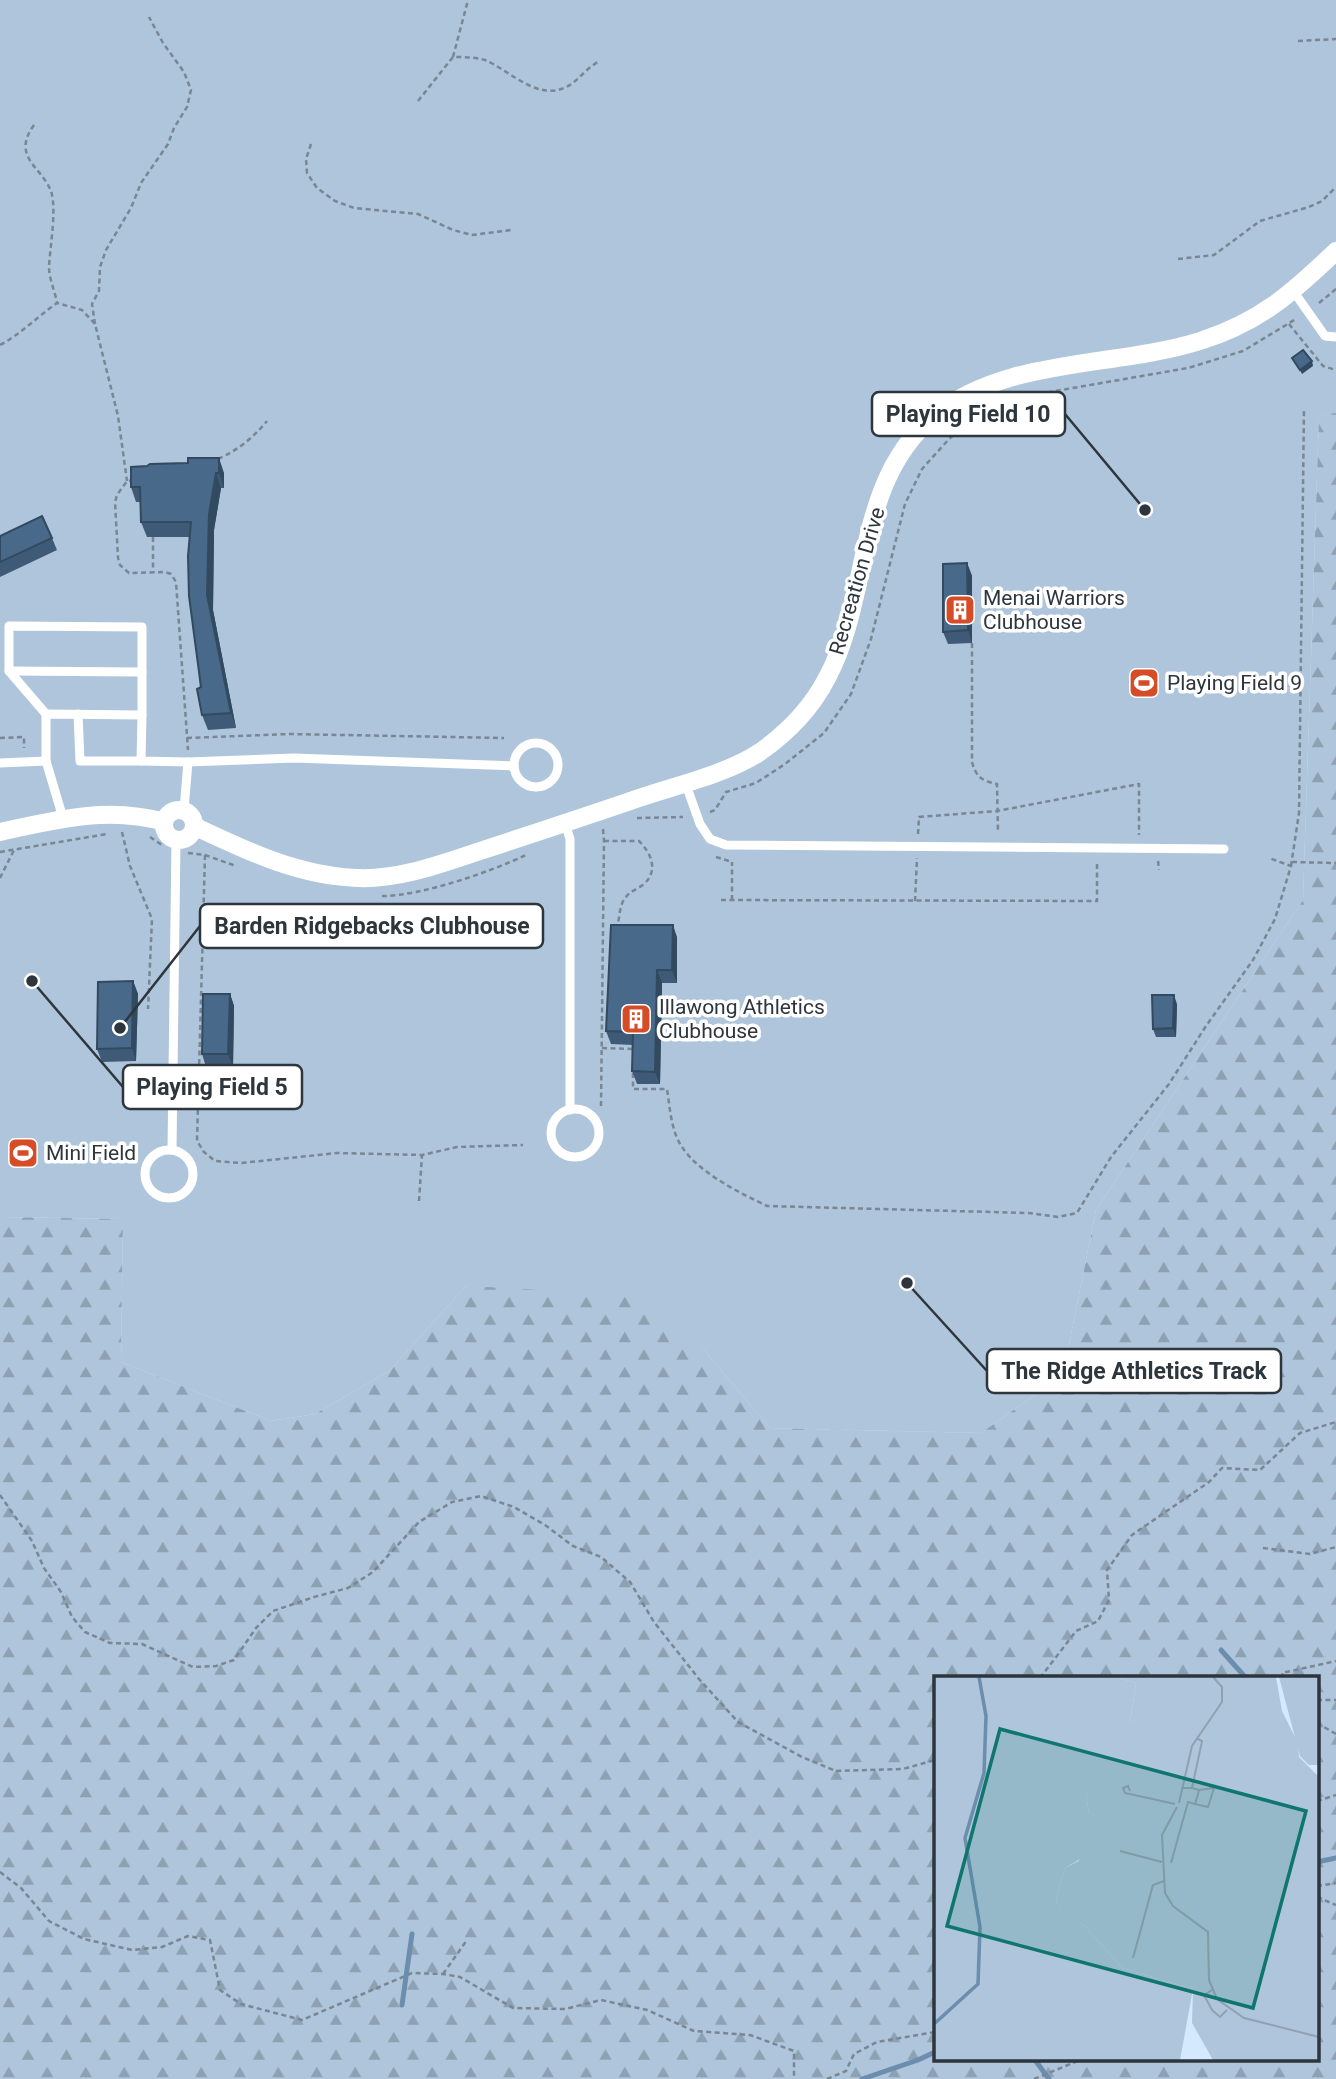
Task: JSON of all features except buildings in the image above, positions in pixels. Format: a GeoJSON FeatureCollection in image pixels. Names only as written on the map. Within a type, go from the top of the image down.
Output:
{"type":"FeatureCollection","features":[{"type":"Feature","properties":{"kind":"street","name":"Recreation Drive"},"geometry":{"type":"LineString","coordinates":[[194,826],[259,856],[295,869],[360,878],[396,875],[435,866],[565,823],[726,768],[758,753],[783,733],[807,707],[827,679],[840,649],[878,502],[890,471],[909,440],[934,416],[969,391],[998,380],[1144,354],[1199,341],[1232,328],[1271,309],[1294,292],[1336,251]]}},
{"type":"Feature","properties":{"kind":"street"},"geometry":{"type":"LineString","coordinates":[[184,810],[192,816],[194,826],[188,837],[176,840],[166,834],[164,822],[171,811],[184,810]]}},
{"type":"Feature","properties":{"kind":"street"},"geometry":{"type":"LineString","coordinates":[[0,832],[63,818],[102,814],[139,815],[164,822]]}},
{"type":"Feature","properties":{"kind":"lane"},"geometry":{"type":"LineString","coordinates":[[1294,292],[1325,336],[1336,337]]}},
{"type":"Feature","properties":{"kind":"lane"},"geometry":{"type":"LineString","coordinates":[[63,818],[46,761],[46,714],[9,671],[9,626],[142,627],[141,761]]}},
{"type":"Feature","properties":{"kind":"lane"},"geometry":{"type":"LineString","coordinates":[[9,671],[142,671]]}},
{"type":"Feature","properties":{"kind":"lane"},"geometry":{"type":"LineString","coordinates":[[46,714],[142,715]]}},
{"type":"Feature","properties":{"kind":"lane"},"geometry":{"type":"LineString","coordinates":[[78,714],[80,761],[188,762],[294,758],[514,766]]}},
{"type":"Feature","properties":{"kind":"lane"},"geometry":{"type":"LineString","coordinates":[[540,743],[549,747],[558,764],[556,774],[550,782],[532,787],[523,783],[516,775],[514,766],[516,756],[522,748],[540,743]]}},
{"type":"Feature","properties":{"kind":"lane"},"geometry":{"type":"LineString","coordinates":[[0,763],[46,761]]}},
{"type":"Feature","properties":{"kind":"lane"},"geometry":{"type":"LineString","coordinates":[[184,810],[188,762]]}},
{"type":"Feature","properties":{"kind":"lane"},"geometry":{"type":"LineString","coordinates":[[685,782],[697,817],[710,839],[732,845],[1224,849]]}},
{"type":"Feature","properties":{"kind":"lane"},"geometry":{"type":"LineString","coordinates":[[565,823],[570,839],[570,1110]]}},
{"type":"Feature","properties":{"kind":"lane"},"geometry":{"type":"LineString","coordinates":[[172,1150],[176,840]]}},
{"type":"Feature","properties":{"kind":"lane"},"geometry":{"type":"LineString","coordinates":[[570,1110],[585,1111],[591,1115],[598,1128],[599,1136],[593,1149],[580,1157],[559,1151],[552,1138],[551,1131],[557,1117],[570,1110]]}},
{"type":"Feature","properties":{"kind":"lane"},"geometry":{"type":"LineString","coordinates":[[172,1150],[185,1156],[190,1162],[193,1177],[191,1184],[181,1195],[167,1198],[159,1196],[148,1186],[145,1171],[147,1164],[157,1153],[172,1150]]}},
{"type":"Feature","properties":{"kind":"path"},"geometry":{"type":"LineString","coordinates":[[418,101],[453,57],[468,0]]}},
{"type":"Feature","properties":{"kind":"path"},"geometry":{"type":"LineString","coordinates":[[149,17],[163,43],[184,72],[191,90],[187,107],[168,144],[141,183],[131,208],[106,250],[100,267],[99,291],[92,304],[118,416],[127,481],[115,502],[120,565],[129,573],[171,574],[177,587],[188,762]]}},
{"type":"Feature","properties":{"kind":"path"},"geometry":{"type":"LineString","coordinates":[[1298,41],[1336,39]]}},
{"type":"Feature","properties":{"kind":"path"},"geometry":{"type":"LineString","coordinates":[[453,57],[482,59],[530,86],[547,91],[564,88],[586,68],[598,62]]}},
{"type":"Feature","properties":{"kind":"path"},"geometry":{"type":"LineString","coordinates":[[34,125],[27,139],[26,150],[29,160],[51,192],[53,205],[49,269],[57,303]]}},
{"type":"Feature","properties":{"kind":"path"},"geometry":{"type":"LineString","coordinates":[[311,144],[306,159],[307,173],[317,188],[335,201],[354,208],[418,214],[453,230],[472,235],[511,230]]}},
{"type":"Feature","properties":{"kind":"path"},"geometry":{"type":"LineString","coordinates":[[1178,259],[1214,255],[1260,221],[1309,207],[1322,201],[1336,187]]}},
{"type":"Feature","properties":{"kind":"path"},"geometry":{"type":"LineString","coordinates":[[635,818],[697,817],[715,810],[726,792],[756,783],[824,733],[852,694],[872,639],[905,504],[922,469],[949,439],[975,417],[1015,398],[1188,368],[1243,351],[1307,312],[1336,289]]}},
{"type":"Feature","properties":{"kind":"path"},"geometry":{"type":"LineString","coordinates":[[57,303],[82,310],[95,324]]}},
{"type":"Feature","properties":{"kind":"path"},"geometry":{"type":"LineString","coordinates":[[0,345],[19,335],[57,303]]}},
{"type":"Feature","properties":{"kind":"path"},"geometry":{"type":"LineString","coordinates":[[1289,324],[1323,366],[1336,370]]}},
{"type":"Feature","properties":{"kind":"path"},"geometry":{"type":"LineString","coordinates":[[633,1062],[633,1089],[667,1089],[674,1129],[682,1147],[696,1163],[741,1194],[767,1206],[1029,1213],[1058,1217],[1077,1213],[1111,1157],[1169,1084],[1253,960],[1275,919],[1291,864],[1298,813],[1304,408]]}},
{"type":"Feature","properties":{"kind":"path"},"geometry":{"type":"LineString","coordinates":[[209,463],[233,452],[256,436],[267,421]]}},
{"type":"Feature","properties":{"kind":"path"},"geometry":{"type":"LineString","coordinates":[[127,481],[139,480]]}},
{"type":"Feature","properties":{"kind":"path"},"geometry":{"type":"LineString","coordinates":[[153,537],[153,573]]}},
{"type":"Feature","properties":{"kind":"path"},"geometry":{"type":"LineString","coordinates":[[972,643],[972,762],[974,770],[983,781],[997,784],[998,847]]}},
{"type":"Feature","properties":{"kind":"path"},"geometry":{"type":"LineString","coordinates":[[187,738],[289,734],[504,738]]}},
{"type":"Feature","properties":{"kind":"path"},"geometry":{"type":"LineString","coordinates":[[0,738],[24,737],[24,762]]}},
{"type":"Feature","properties":{"kind":"path"},"geometry":{"type":"LineString","coordinates":[[915,901],[919,817],[998,811],[1139,784],[1139,847]]}},
{"type":"Feature","properties":{"kind":"path"},"geometry":{"type":"LineString","coordinates":[[601,1106],[603,828],[613,825]]}},
{"type":"Feature","properties":{"kind":"path"},"geometry":{"type":"LineString","coordinates":[[122,832],[130,866],[152,919],[148,1009]]}},
{"type":"Feature","properties":{"kind":"path"},"geometry":{"type":"LineString","coordinates":[[603,935],[611,933],[618,925],[620,905],[628,894],[643,885],[651,874],[652,860],[639,841],[604,841]]}},
{"type":"Feature","properties":{"kind":"path"},"geometry":{"type":"LineString","coordinates":[[732,845],[732,900]]}},
{"type":"Feature","properties":{"kind":"path"},"geometry":{"type":"LineString","coordinates":[[721,900],[1097,901],[1098,847]]}},
{"type":"Feature","properties":{"kind":"path"},"geometry":{"type":"LineString","coordinates":[[0,878],[14,850]]}},
{"type":"Feature","properties":{"kind":"path"},"geometry":{"type":"LineString","coordinates":[[205,855],[197,1141],[204,1152],[215,1161],[241,1163],[337,1153],[422,1155],[457,1147],[523,1145]]}},
{"type":"Feature","properties":{"kind":"path"},"geometry":{"type":"LineString","coordinates":[[1269,858],[1291,864],[1336,863]]}},
{"type":"Feature","properties":{"kind":"path"},"geometry":{"type":"LineString","coordinates":[[602,1048],[634,1049]]}},
{"type":"Feature","properties":{"kind":"path"},"geometry":{"type":"LineString","coordinates":[[419,1201],[422,1155]]}},
{"type":"Feature","properties":{"kind":"path"},"geometry":{"type":"LineString","coordinates":[[1042,1676],[1076,1631],[1098,1621],[1109,1600],[1107,1570],[1132,1535],[1209,1482],[1222,1468],[1260,1470],[1300,1433],[1336,1422]]}},
{"type":"Feature","properties":{"kind":"path"},"geometry":{"type":"LineString","coordinates":[[0,1495],[32,1541],[72,1617],[85,1632],[110,1643],[142,1644],[193,1667],[216,1666],[234,1660],[256,1628],[273,1611],[348,1588],[373,1572],[419,1522],[452,1502],[481,1496],[514,1507],[573,1546],[601,1557],[630,1582],[654,1622],[699,1679],[738,1722],[836,1772],[904,1769],[934,1759]]}},
{"type":"Feature","properties":{"kind":"path"},"geometry":{"type":"LineString","coordinates":[[1263,1548],[1310,1554],[1336,1547]]}},
{"type":"Feature","properties":{"kind":"path"},"geometry":{"type":"LineString","coordinates":[[1283,1676],[1282,1673],[1336,1661]]}},
{"type":"Feature","properties":{"kind":"path"},"geometry":{"type":"LineString","coordinates":[[1318,1700],[1336,1700]]}},
{"type":"Feature","properties":{"kind":"path"},"geometry":{"type":"LineString","coordinates":[[1318,1724],[1336,1734]]}},
{"type":"Feature","properties":{"kind":"path"},"geometry":{"type":"LineString","coordinates":[[1318,1801],[1336,1795]]}},
{"type":"Feature","properties":{"kind":"path"},"geometry":{"type":"LineString","coordinates":[[0,1872],[21,1888],[49,1921],[84,1939],[132,1950],[162,1947],[188,1936],[210,1940],[220,1990],[241,2004],[302,2020],[412,1973],[443,1974],[460,1978],[513,2008],[565,2009],[601,2000],[647,2010],[694,2031],[750,2035],[794,2051],[794,2079]]}},
{"type":"Feature","properties":{"kind":"path"},"geometry":{"type":"LineString","coordinates":[[1318,1886],[1336,1883]]}},
{"type":"Feature","properties":{"kind":"path"},"geometry":{"type":"LineString","coordinates":[[1318,1897],[1336,1905]]}},
{"type":"Feature","properties":{"kind":"path"},"geometry":{"type":"LineString","coordinates":[[443,1974],[467,1940]]}},
{"type":"Feature","properties":{"kind":"path"},"geometry":{"type":"LineString","coordinates":[[827,2079],[846,2071],[854,2054],[877,2042],[934,2032]]}},
{"type":"Feature","properties":{"kind":"path"},"geometry":{"type":"LineString","coordinates":[[1034,2079],[1075,2062]]}},
{"type":"Feature","properties":{"kind":"green space"},"geometry":{"type":"Polygon","coordinates":[[[0,0],[1336,0],[1336,414],[1319,415],[1303,900],[1096,1210],[1063,1375],[981,1433],[770,1428],[703,1349],[466,1286],[389,1371],[315,1414],[271,1421],[121,1362],[123,1219],[0,1217],[0,0]]]}},
{"type":"Feature","properties":{"kind":"green space"},"geometry":{"type":"Polygon","coordinates":[[[1336,413],[1336,2079],[0,2079],[0,1217],[123,1219],[121,1362],[271,1421],[315,1414],[389,1371],[466,1286],[633,1295],[703,1349],[770,1428],[981,1433],[1063,1375],[1096,1210],[1303,900],[1319,415],[1336,413]]]}},
{"type":"Feature","properties":{"kind":"waterway"},"geometry":{"type":"LineString","coordinates":[[1221,1650],[1244,1676]]}},
{"type":"Feature","properties":{"kind":"waterway"},"geometry":{"type":"LineString","coordinates":[[1318,1862],[1336,1858]]}},
{"type":"Feature","properties":{"kind":"waterway"},"geometry":{"type":"LineString","coordinates":[[402,2005],[412,1934]]}},
{"type":"Feature","properties":{"kind":"waterway"},"geometry":{"type":"LineString","coordinates":[[862,2079],[934,2052]]}},
{"type":"Feature","properties":{"kind":"waterway"},"geometry":{"type":"LineString","coordinates":[[1036,2062],[1049,2079]]}},
{"type":"Feature","properties":{"kind":"place","name":"Playing Field 10"},"geometry":{"type":"Point","coordinates":[1145,510]}},
{"type":"Feature","properties":{"kind":"place","name":"Menai Warriors Clubhouse"},"geometry":{"type":"Point","coordinates":[960,610]}},
{"type":"Feature","properties":{"kind":"place","name":"Playing Field 9"},"geometry":{"type":"Point","coordinates":[1144,683]}},
{"type":"Feature","properties":{"kind":"place","name":"Playing Field 5"},"geometry":{"type":"Point","coordinates":[32,981]}},
{"type":"Feature","properties":{"kind":"place","name":"Illawong Athletics Clubhouse"},"geometry":{"type":"Point","coordinates":[636,1019]}},
{"type":"Feature","properties":{"kind":"place","name":"Barden Ridgebacks Clubhouse"},"geometry":{"type":"Point","coordinates":[120,1028]}},
{"type":"Feature","properties":{"kind":"place","name":"Mini Field"},"geometry":{"type":"Point","coordinates":[23,1153]}},
{"type":"Feature","properties":{"kind":"place","name":"The Ridge Athletics Track"},"geometry":{"type":"Point","coordinates":[907,1283]}}]}
